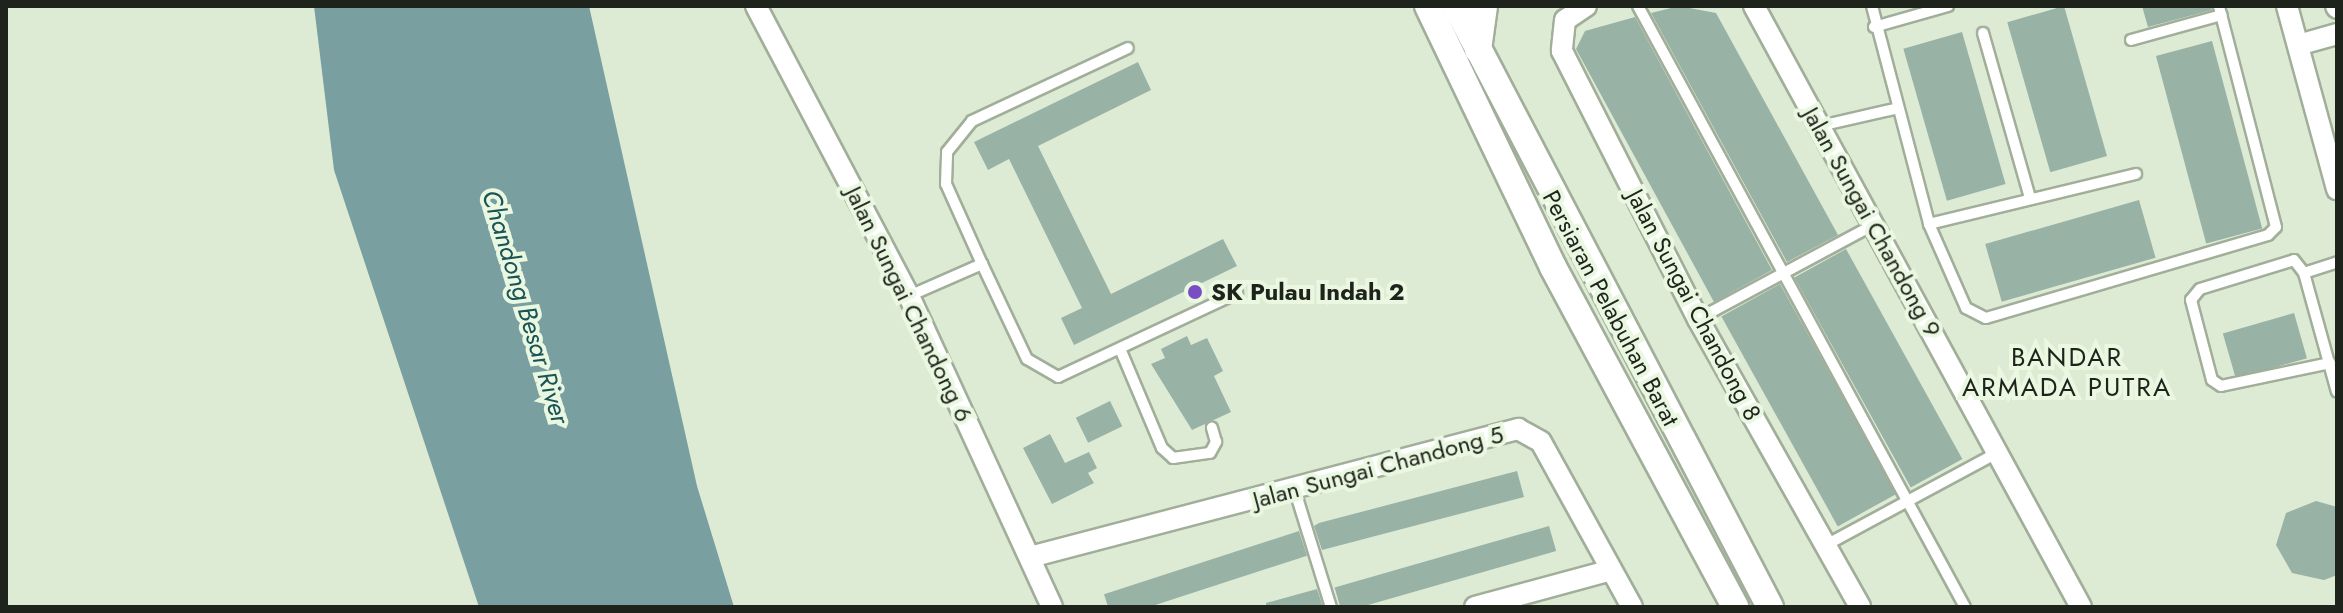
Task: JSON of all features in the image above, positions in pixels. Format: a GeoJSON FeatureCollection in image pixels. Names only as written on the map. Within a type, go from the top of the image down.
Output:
{"type":"FeatureCollection","features":[{"type":"Feature","properties":{"kind":"street","name":"Jalan Sungai Chandong 6"},"geometry":{"type":"LineString","coordinates":[[756,6],[909,296],[1052,607]]}},
{"type":"Feature","properties":{"kind":"street","name":"Persiaran Pelabuhan Barat"},"geometry":{"type":"LineString","coordinates":[[1456,6],[1770,607]]}},
{"type":"Feature","properties":{"kind":"street"},"geometry":{"type":"LineString","coordinates":[[1478,53],[1484,6]]}},
{"type":"Feature","properties":{"kind":"street","name":"Jalan Sungai Chandong 8"},"geometry":{"type":"LineString","coordinates":[[1586,6],[1565,20],[1562,51],[1698,319],[1860,607]]}},
{"type":"Feature","properties":{"kind":"street","name":"Jalan Sungai Chandong 9"},"geometry":{"type":"LineString","coordinates":[[1754,6],[2078,606]]}},
{"type":"Feature","properties":{"kind":"street"},"geometry":{"type":"LineString","coordinates":[[2287,6],[2337,189]]}},
{"type":"Feature","properties":{"kind":"street","name":"Persiaran Pelabuhan Barat"},"geometry":{"type":"LineString","coordinates":[[1433,7],[1553,267],[1735,607]]}},
{"type":"Feature","properties":{"kind":"street"},"geometry":{"type":"LineString","coordinates":[[2298,45],[2337,34]]}},
{"type":"Feature","properties":{"kind":"street","name":"Jalan Sungai Chandong 5"},"geometry":{"type":"LineString","coordinates":[[1030,557],[1295,491],[1518,429],[1541,442],[1632,607]]}},
{"type":"Feature","properties":{"kind":"street"},"geometry":{"type":"LineString","coordinates":[[1682,509],[1689,500],[1710,497]]}},
{"type":"Feature","properties":{"kind":"street"},"geometry":{"type":"LineString","coordinates":[[1475,607],[1611,570]]}},
{"type":"Feature","properties":{"kind":"lane"},"geometry":{"type":"LineString","coordinates":[[1638,6],[1965,607]]}},
{"type":"Feature","properties":{"kind":"lane"},"geometry":{"type":"LineString","coordinates":[[1872,6],[1874,27],[1894,109],[1929,224],[1966,308],[1986,318],[2268,235],[2278,220],[2220,10],[2131,40]]}},
{"type":"Feature","properties":{"kind":"lane"},"geometry":{"type":"LineString","coordinates":[[1874,27],[1948,6]]}},
{"type":"Feature","properties":{"kind":"lane"},"geometry":{"type":"LineString","coordinates":[[1983,33],[2030,198]]}},
{"type":"Feature","properties":{"kind":"lane"},"geometry":{"type":"LineString","coordinates":[[1128,48],[972,121],[947,152],[946,184],[1027,359],[1039,372],[1058,377],[1121,351],[1237,293]]}},
{"type":"Feature","properties":{"kind":"lane"},"geometry":{"type":"LineString","coordinates":[[1820,126],[1894,109]]}},
{"type":"Feature","properties":{"kind":"lane"},"geometry":{"type":"LineString","coordinates":[[1929,224],[2136,174]]}},
{"type":"Feature","properties":{"kind":"lane"},"geometry":{"type":"LineString","coordinates":[[1698,319],[1873,225]]}},
{"type":"Feature","properties":{"kind":"lane"},"geometry":{"type":"LineString","coordinates":[[2330,363],[2221,386],[2212,380],[2191,300],[2200,289],[2294,260],[2304,273],[2330,363],[2337,392]]}},
{"type":"Feature","properties":{"kind":"lane"},"geometry":{"type":"LineString","coordinates":[[2304,273],[2337,262]]}},
{"type":"Feature","properties":{"kind":"lane"},"geometry":{"type":"LineString","coordinates":[[909,296],[982,264]]}},
{"type":"Feature","properties":{"kind":"lane"},"geometry":{"type":"LineString","coordinates":[[1121,351],[1162,448],[1173,458],[1210,453],[1216,442],[1212,428]]}},
{"type":"Feature","properties":{"kind":"lane"},"geometry":{"type":"LineString","coordinates":[[1826,545],[1997,453]]}},
{"type":"Feature","properties":{"kind":"lane"},"geometry":{"type":"LineString","coordinates":[[1295,491],[1331,607]]}},
{"type":"Feature","properties":{"kind":"water","name":"Chandong Besar River"},"geometry":{"type":"Polygon","coordinates":[[[314,6],[589,6],[697,486],[734,607],[479,607],[334,170],[314,6]]]}},
{"type":"Feature","properties":{"kind":"building"},"geometry":{"type":"Polygon","coordinates":[[[1679,6],[1716,13],[1838,235],[1787,262],[1651,13],[1679,6]]]}},
{"type":"Feature","properties":{"kind":"building"},"geometry":{"type":"Polygon","coordinates":[[[2064,6],[2107,156],[2050,172],[2007,22],[2064,6]]]}},
{"type":"Feature","properties":{"kind":"building"},"geometry":{"type":"Polygon","coordinates":[[[2142,6],[2211,6],[2212,10],[2148,27],[2142,6]]]}},
{"type":"Feature","properties":{"kind":"building"},"geometry":{"type":"Polygon","coordinates":[[[1635,17],[1772,270],[1714,302],[1576,49],[1585,31],[1635,17]]]}},
{"type":"Feature","properties":{"kind":"building"},"geometry":{"type":"Polygon","coordinates":[[[1962,32],[2006,184],[1947,201],[1903,49],[1962,32]]]}},
{"type":"Feature","properties":{"kind":"building"},"geometry":{"type":"Polygon","coordinates":[[[2212,41],[2262,228],[2206,243],[2156,56],[2212,41]]]}},
{"type":"Feature","properties":{"kind":"building"},"geometry":{"type":"Polygon","coordinates":[[[1138,62],[1151,90],[1038,146],[1111,294],[1223,239],[1237,266],[1074,345],[1061,318],[1082,308],[1009,159],[988,170],[974,142],[1138,62]]]}},
{"type":"Feature","properties":{"kind":"building"},"geometry":{"type":"Polygon","coordinates":[[[2139,200],[2156,258],[2002,302],[1985,244],[2139,200]]]}},
{"type":"Feature","properties":{"kind":"building"},"geometry":{"type":"Polygon","coordinates":[[[1846,249],[1962,459],[1911,488],[1794,278],[1846,249]]]}},
{"type":"Feature","properties":{"kind":"building"},"geometry":{"type":"Polygon","coordinates":[[[1780,284],[1896,494],[1838,526],[1721,316],[1780,284]]]}},
{"type":"Feature","properties":{"kind":"building"},"geometry":{"type":"Polygon","coordinates":[[[2294,313],[2307,358],[2236,379],[2223,333],[2294,313]]]}},
{"type":"Feature","properties":{"kind":"building"},"geometry":{"type":"Polygon","coordinates":[[[1187,336],[1191,345],[1207,338],[1223,371],[1214,376],[1231,412],[1192,430],[1151,364],[1165,358],[1161,349],[1187,336]]]}},
{"type":"Feature","properties":{"kind":"building"},"geometry":{"type":"Polygon","coordinates":[[[1110,401],[1122,426],[1088,443],[1076,418],[1110,401]]]}},
{"type":"Feature","properties":{"kind":"building"},"geometry":{"type":"Polygon","coordinates":[[[1050,434],[1065,463],[1089,452],[1097,468],[1088,473],[1094,483],[1052,504],[1023,448],[1050,434]]]}},
{"type":"Feature","properties":{"kind":"building"},"geometry":{"type":"Polygon","coordinates":[[[1517,471],[1524,497],[1322,550],[1314,526],[1319,523],[1517,471]]]}},
{"type":"Feature","properties":{"kind":"building"},"geometry":{"type":"Polygon","coordinates":[[[2316,501],[2337,507],[2337,575],[2324,580],[2292,573],[2276,545],[2286,513],[2316,501]]]}},
{"type":"Feature","properties":{"kind":"building"},"geometry":{"type":"Polygon","coordinates":[[[1549,526],[1556,551],[1361,607],[1340,607],[1335,587],[1549,526]]]}},
{"type":"Feature","properties":{"kind":"building"},"geometry":{"type":"Polygon","coordinates":[[[1299,531],[1307,556],[1149,607],[1108,607],[1104,594],[1299,531]]]}},
{"type":"Feature","properties":{"kind":"building"},"geometry":{"type":"Polygon","coordinates":[[[1317,589],[1323,607],[1266,607],[1266,603],[1317,589]]]}},
{"type":"Feature","properties":{"kind":"place","name":"SK Pulau Indah 2"},"geometry":{"type":"Point","coordinates":[1195,292]}},
{"type":"Feature","properties":{"kind":"district","name":"BANDAR ARMADA PUTRA"},"geometry":{"type":"Point","coordinates":[2067,373]}}]}
